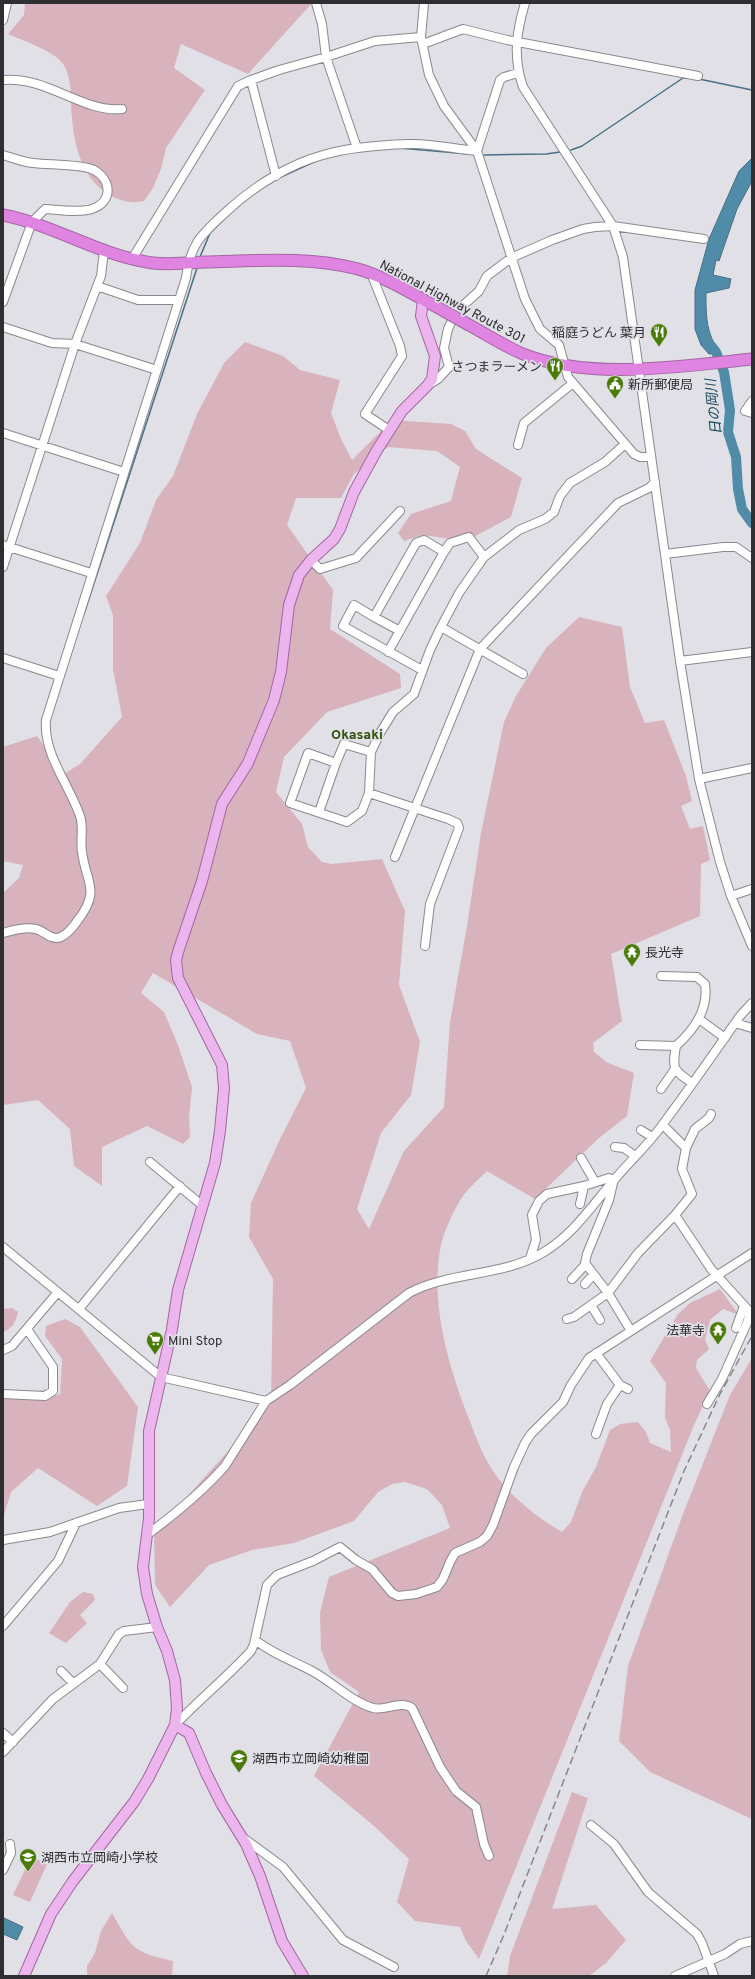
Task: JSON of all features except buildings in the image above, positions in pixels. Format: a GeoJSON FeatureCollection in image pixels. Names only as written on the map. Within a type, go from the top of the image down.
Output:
{"type":"FeatureCollection","features":[{"type":"Feature","properties":{"kind":"highway","name":"National Highway Route 301"},"geometry":{"type":"LineString","coordinates":[[3,215],[32,222],[104,251],[132,259],[154,263],[288,260],[322,263],[371,273],[523,354],[564,365],[640,369],[752,359]]}},
{"type":"Feature","properties":{"kind":"main road"},"geometry":{"type":"LineString","coordinates":[[24,1976],[51,1914],[134,1802],[148,1779],[175,1725],[177,1708],[175,1680],[167,1651],[157,1627],[147,1594],[143,1567],[148,1534],[149,1431],[172,1329],[178,1290],[187,1254],[215,1163],[224,1088],[222,1065],[178,978],[176,960],[202,881],[222,804],[248,763],[274,700],[281,672],[290,605],[299,575],[311,560],[334,539],[340,529],[354,492],[389,430],[402,411],[432,379],[435,356],[421,316],[423,300]]}},
{"type":"Feature","properties":{"kind":"main road"},"geometry":{"type":"LineString","coordinates":[[175,1725],[189,1733],[206,1773],[240,1836],[246,1844],[260,1876],[282,1941],[303,1976]]}},
{"type":"Feature","properties":{"kind":"street"},"geometry":{"type":"LineString","coordinates":[[3,20],[6,3]]}},
{"type":"Feature","properties":{"kind":"street"},"geometry":{"type":"LineString","coordinates":[[316,3],[322,24],[326,57],[357,148]]}},
{"type":"Feature","properties":{"kind":"street"},"geometry":{"type":"LineString","coordinates":[[424,3],[422,40],[429,75],[444,106],[477,151],[510,258],[525,299],[540,329],[559,345],[564,365],[572,382],[634,454],[640,457],[651,457]]}},
{"type":"Feature","properties":{"kind":"street"},"geometry":{"type":"LineString","coordinates":[[525,3],[515,42],[518,72],[523,88],[613,226],[626,269],[680,661],[699,779],[720,861],[731,896],[752,946]]}},
{"type":"Feature","properties":{"kind":"street"},"geometry":{"type":"LineString","coordinates":[[132,259],[182,181],[232,95],[238,86],[251,80],[375,41],[422,40],[463,30],[515,42],[698,76]]}},
{"type":"Feature","properties":{"kind":"street"},"geometry":{"type":"LineString","coordinates":[[477,151],[500,80],[518,72]]}},
{"type":"Feature","properties":{"kind":"street"},"geometry":{"type":"LineString","coordinates":[[3,80],[30,82],[103,108],[122,109]]}},
{"type":"Feature","properties":{"kind":"street"},"geometry":{"type":"LineString","coordinates":[[251,80],[276,176]]}},
{"type":"Feature","properties":{"kind":"street"},"geometry":{"type":"LineString","coordinates":[[3,934],[17,929],[28,929],[38,930],[50,937],[62,936],[74,926],[82,915],[91,897],[91,887],[83,859],[80,817],[48,746],[45,731],[46,720],[91,573],[186,278],[188,263],[194,244],[213,224],[247,193],[262,182],[323,154],[357,148],[409,144],[477,151]]}},
{"type":"Feature","properties":{"kind":"street"},"geometry":{"type":"LineString","coordinates":[[3,155],[30,163],[83,166],[95,171],[107,182],[107,194],[100,204],[93,208],[61,210],[46,209],[32,222],[3,302]]}},
{"type":"Feature","properties":{"kind":"street"},"geometry":{"type":"LineString","coordinates":[[427,386],[438,379],[449,366],[444,348],[448,329],[456,312],[479,291],[487,276],[510,258],[583,229],[613,226],[704,239]]}},
{"type":"Feature","properties":{"kind":"street"},"geometry":{"type":"LineString","coordinates":[[3,568],[6,546],[42,446],[75,344],[101,276],[104,251]]}},
{"type":"Feature","properties":{"kind":"street"},"geometry":{"type":"LineString","coordinates":[[371,273],[400,346],[402,356],[365,414],[389,430]]}},
{"type":"Feature","properties":{"kind":"street"},"geometry":{"type":"LineString","coordinates":[[97,286],[138,300],[179,300]]}},
{"type":"Feature","properties":{"kind":"street"},"geometry":{"type":"LineString","coordinates":[[3,327],[52,343],[75,344],[157,370]]}},
{"type":"Feature","properties":{"kind":"street"},"geometry":{"type":"LineString","coordinates":[[518,445],[524,423],[572,382]]}},
{"type":"Feature","properties":{"kind":"street"},"geometry":{"type":"LineString","coordinates":[[752,401],[745,411],[752,413]]}},
{"type":"Feature","properties":{"kind":"street"},"geometry":{"type":"LineString","coordinates":[[3,433],[124,472]]}},
{"type":"Feature","properties":{"kind":"street"},"geometry":{"type":"LineString","coordinates":[[336,762],[308,753],[290,803],[347,822],[362,811],[369,793],[371,752],[380,733],[393,712],[414,694],[419,683],[422,670],[441,627],[459,593],[484,557],[520,530],[545,520],[554,512],[560,496],[570,483],[605,462],[625,444]]}},
{"type":"Feature","properties":{"kind":"street"},"geometry":{"type":"LineString","coordinates":[[395,857],[480,649],[618,503],[649,488],[655,482]]}},
{"type":"Feature","properties":{"kind":"street"},"geometry":{"type":"LineString","coordinates":[[311,560],[320,569],[356,558],[400,511]]}},
{"type":"Feature","properties":{"kind":"street"},"geometry":{"type":"LineString","coordinates":[[388,652],[450,543],[468,537],[484,557]]}},
{"type":"Feature","properties":{"kind":"street"},"geometry":{"type":"LineString","coordinates":[[374,617],[416,543],[424,540],[444,552]]}},
{"type":"Feature","properties":{"kind":"street"},"geometry":{"type":"LineString","coordinates":[[6,546],[91,573]]}},
{"type":"Feature","properties":{"kind":"street"},"geometry":{"type":"LineString","coordinates":[[665,554],[723,547],[736,548],[752,558]]}},
{"type":"Feature","properties":{"kind":"street"},"geometry":{"type":"LineString","coordinates":[[400,632],[354,605],[342,626],[422,670]]}},
{"type":"Feature","properties":{"kind":"street"},"geometry":{"type":"LineString","coordinates":[[441,627],[523,674]]}},
{"type":"Feature","properties":{"kind":"street"},"geometry":{"type":"LineString","coordinates":[[680,661],[752,652]]}},
{"type":"Feature","properties":{"kind":"street"},"geometry":{"type":"LineString","coordinates":[[3,658],[59,676]]}},
{"type":"Feature","properties":{"kind":"street"},"geometry":{"type":"LineString","coordinates":[[319,812],[336,762],[344,744],[371,752]]}},
{"type":"Feature","properties":{"kind":"street"},"geometry":{"type":"LineString","coordinates":[[699,779],[752,768]]}},
{"type":"Feature","properties":{"kind":"street"},"geometry":{"type":"LineString","coordinates":[[369,793],[448,819],[456,823],[459,828],[430,904],[425,946]]}},
{"type":"Feature","properties":{"kind":"street"},"geometry":{"type":"LineString","coordinates":[[731,896],[752,889]]}},
{"type":"Feature","properties":{"kind":"street"},"geometry":{"type":"LineString","coordinates":[[661,976],[700,978],[705,984],[706,992],[699,1019],[687,1036],[676,1046],[673,1063],[674,1069],[661,1089]]}},
{"type":"Feature","properties":{"kind":"street"},"geometry":{"type":"LineString","coordinates":[[148,1534],[184,1506],[217,1474],[224,1466],[266,1401],[290,1385],[392,1305],[420,1287],[509,1265],[544,1252],[580,1222],[662,1125],[735,1023],[752,1003]]}},
{"type":"Feature","properties":{"kind":"street"},"geometry":{"type":"LineString","coordinates":[[699,1019],[725,1038]]}},
{"type":"Feature","properties":{"kind":"street"},"geometry":{"type":"LineString","coordinates":[[735,1023],[752,1028]]}},
{"type":"Feature","properties":{"kind":"street"},"geometry":{"type":"LineString","coordinates":[[640,1045],[676,1046]]}},
{"type":"Feature","properties":{"kind":"street"},"geometry":{"type":"LineString","coordinates":[[674,1069],[692,1083]]}},
{"type":"Feature","properties":{"kind":"street"},"geometry":{"type":"LineString","coordinates":[[567,1319],[574,1317],[608,1293],[638,1253],[675,1215],[692,1194],[682,1169],[686,1148],[695,1129],[709,1118],[711,1114]]}},
{"type":"Feature","properties":{"kind":"street"},"geometry":{"type":"LineString","coordinates":[[662,1125],[686,1148]]}},
{"type":"Feature","properties":{"kind":"street"},"geometry":{"type":"LineString","coordinates":[[641,1130],[652,1137]]}},
{"type":"Feature","properties":{"kind":"street"},"geometry":{"type":"LineString","coordinates":[[615,1147],[624,1148],[635,1156]]}},
{"type":"Feature","properties":{"kind":"street"},"geometry":{"type":"LineString","coordinates":[[581,1158],[595,1182]]}},
{"type":"Feature","properties":{"kind":"street"},"geometry":{"type":"LineString","coordinates":[[150,1162],[203,1206]]}},
{"type":"Feature","properties":{"kind":"street"},"geometry":{"type":"LineString","coordinates":[[530,1258],[536,1240],[532,1215],[539,1201],[553,1191],[584,1186],[609,1178],[614,1180]]}},
{"type":"Feature","properties":{"kind":"street"},"geometry":{"type":"LineString","coordinates":[[572,1279],[586,1264],[587,1254],[609,1200],[614,1180]]}},
{"type":"Feature","properties":{"kind":"street"},"geometry":{"type":"LineString","coordinates":[[79,1309],[180,1186]]}},
{"type":"Feature","properties":{"kind":"street"},"geometry":{"type":"LineString","coordinates":[[580,1204],[584,1186]]}},
{"type":"Feature","properties":{"kind":"street"},"geometry":{"type":"LineString","coordinates":[[675,1215],[696,1249],[716,1276],[750,1312],[747,1323],[722,1379],[707,1404]]}},
{"type":"Feature","properties":{"kind":"street"},"geometry":{"type":"LineString","coordinates":[[3,1247],[161,1377],[266,1401]]}},
{"type":"Feature","properties":{"kind":"street"},"geometry":{"type":"LineString","coordinates":[[175,1725],[203,1696],[221,1683],[251,1651],[255,1640],[267,1585],[277,1575],[313,1561],[340,1547],[356,1560],[372,1569],[392,1593],[398,1596],[416,1594],[437,1587],[443,1579],[455,1553],[480,1542],[487,1536],[493,1525],[514,1467],[525,1443],[531,1434],[563,1402],[571,1385],[588,1358],[752,1253]]}},
{"type":"Feature","properties":{"kind":"street"},"geometry":{"type":"LineString","coordinates":[[586,1264],[608,1293],[630,1331]]}},
{"type":"Feature","properties":{"kind":"street"},"geometry":{"type":"LineString","coordinates":[[585,1284],[593,1275]]}},
{"type":"Feature","properties":{"kind":"street"},"geometry":{"type":"LineString","coordinates":[[3,1350],[12,1346],[58,1292]]}},
{"type":"Feature","properties":{"kind":"street"},"geometry":{"type":"LineString","coordinates":[[591,1305],[600,1320]]}},
{"type":"Feature","properties":{"kind":"street"},"geometry":{"type":"LineString","coordinates":[[736,1328],[744,1306]]}},
{"type":"Feature","properties":{"kind":"street"},"geometry":{"type":"LineString","coordinates":[[3,1394],[45,1396],[53,1391],[53,1367],[27,1328]]}},
{"type":"Feature","properties":{"kind":"street"},"geometry":{"type":"LineString","coordinates":[[596,1353],[620,1385],[628,1389]]}},
{"type":"Feature","properties":{"kind":"street"},"geometry":{"type":"LineString","coordinates":[[596,1434],[607,1404],[620,1385]]}},
{"type":"Feature","properties":{"kind":"street"},"geometry":{"type":"LineString","coordinates":[[3,1540],[44,1533],[119,1508],[148,1504]]}},
{"type":"Feature","properties":{"kind":"street"},"geometry":{"type":"LineString","coordinates":[[3,1626],[58,1561],[76,1523]]}},
{"type":"Feature","properties":{"kind":"street"},"geometry":{"type":"LineString","coordinates":[[3,1752],[53,1699],[100,1664],[120,1634],[124,1631],[157,1627]]}},
{"type":"Feature","properties":{"kind":"street"},"geometry":{"type":"LineString","coordinates":[[255,1640],[266,1649],[314,1671],[364,1705],[374,1709],[405,1705],[412,1708],[437,1760],[450,1782],[456,1791],[476,1807],[484,1844],[489,1856]]}},
{"type":"Feature","properties":{"kind":"street"},"geometry":{"type":"LineString","coordinates":[[100,1664],[123,1688]]}},
{"type":"Feature","properties":{"kind":"street"},"geometry":{"type":"LineString","coordinates":[[61,1671],[73,1683]]}},
{"type":"Feature","properties":{"kind":"street"},"geometry":{"type":"LineString","coordinates":[[3,1733],[13,1742]]}},
{"type":"Feature","properties":{"kind":"street"},"geometry":{"type":"LineString","coordinates":[[591,1825],[614,1844],[648,1892],[697,1934],[702,1943],[707,1961],[714,1976]]}},
{"type":"Feature","properties":{"kind":"street"},"geometry":{"type":"LineString","coordinates":[[240,1836],[283,1867],[343,1940],[394,1967]]}},
{"type":"Feature","properties":{"kind":"street"},"geometry":{"type":"LineString","coordinates":[[3,1870],[11,1853],[10,1844]]}},
{"type":"Feature","properties":{"kind":"street"},"geometry":{"type":"LineString","coordinates":[[675,1976],[725,1954],[740,1944],[752,1941]]}},
{"type":"Feature","properties":{"kind":"shaded area"},"geometry":{"type":"Polygon","coordinates":[[[25,3],[312,3],[248,74],[181,44],[174,68],[205,90],[166,148],[161,169],[153,188],[144,201],[129,202],[111,196],[99,187],[86,170],[81,160],[73,128],[71,92],[68,73],[61,61],[47,51],[8,34],[24,15],[25,3]]]}},
{"type":"Feature","properties":{"kind":"shaded area"},"geometry":{"type":"Polygon","coordinates":[[[245,342],[283,356],[300,370],[340,380],[331,413],[341,439],[352,460],[392,420],[451,424],[465,431],[476,449],[522,478],[511,517],[470,539],[422,535],[404,541],[398,533],[411,514],[451,501],[460,467],[437,451],[388,447],[354,474],[341,498],[296,498],[287,525],[333,590],[330,629],[400,674],[401,688],[327,712],[284,757],[276,792],[302,824],[308,847],[322,862],[332,864],[382,859],[405,911],[399,985],[420,1042],[411,1095],[381,1133],[357,1209],[369,1229],[404,1151],[444,1107],[450,1022],[467,926],[481,833],[504,722],[516,696],[546,648],[579,617],[622,627],[630,687],[645,723],[664,720],[686,776],[692,801],[681,806],[690,829],[703,826],[710,860],[701,864],[700,916],[611,954],[622,1021],[593,1043],[594,1052],[606,1062],[634,1073],[627,1116],[599,1138],[535,1199],[487,1171],[466,1192],[458,1205],[447,1228],[440,1250],[438,1294],[444,1338],[456,1383],[479,1445],[493,1472],[504,1486],[536,1515],[562,1532],[571,1522],[582,1492],[596,1467],[610,1430],[620,1424],[638,1422],[646,1432],[650,1443],[671,1452],[670,1430],[665,1418],[666,1383],[650,1361],[678,1314],[690,1303],[720,1289],[739,1315],[723,1309],[710,1320],[705,1340],[709,1349],[697,1360],[696,1368],[710,1391],[694,1425],[479,1959],[466,1941],[460,1927],[415,1921],[397,1902],[409,1859],[374,1826],[314,1776],[359,1692],[330,1672],[321,1650],[320,1613],[329,1577],[450,1528],[442,1505],[427,1489],[405,1482],[392,1484],[378,1492],[354,1521],[294,1543],[252,1550],[209,1565],[170,1607],[155,1585],[154,1533],[271,1404],[273,1279],[249,1237],[251,1203],[280,1139],[306,1088],[290,1041],[257,1034],[153,973],[141,993],[164,1012],[178,1045],[192,1087],[189,1117],[190,1137],[183,1144],[147,1126],[102,1147],[102,1186],[74,1166],[70,1129],[38,1100],[3,1105],[3,893],[19,878],[23,865],[3,861],[3,747],[37,736],[64,774],[80,764],[122,717],[113,669],[113,615],[106,596],[140,543],[156,500],[173,476],[197,414],[224,363],[245,342]]]}},
{"type":"Feature","properties":{"kind":"shaded area"},"geometry":{"type":"Polygon","coordinates":[[[12,1308],[18,1312],[16,1319],[11,1327],[3,1332],[3,1309],[12,1308]]]}},
{"type":"Feature","properties":{"kind":"shaded area"},"geometry":{"type":"Polygon","coordinates":[[[65,1319],[80,1327],[138,1407],[127,1486],[97,1506],[38,1468],[11,1492],[3,1518],[3,1396],[53,1389],[52,1397],[60,1394],[62,1359],[45,1336],[46,1326],[65,1319]]]}},
{"type":"Feature","properties":{"kind":"shaded area"},"geometry":{"type":"Polygon","coordinates":[[[752,1358],[752,1819],[650,1772],[619,1741],[628,1666],[683,1514],[730,1395],[752,1358]]]}},
{"type":"Feature","properties":{"kind":"shaded area"},"geometry":{"type":"Polygon","coordinates":[[[83,1592],[93,1594],[95,1600],[80,1615],[87,1623],[66,1643],[49,1633],[70,1602],[83,1592]]]}},
{"type":"Feature","properties":{"kind":"shaded area"},"geometry":{"type":"Polygon","coordinates":[[[572,1792],[588,1798],[552,1909],[596,1905],[626,1940],[606,1963],[589,1976],[507,1976],[510,1956],[572,1792]]]}},
{"type":"Feature","properties":{"kind":"shaded area"},"geometry":{"type":"Polygon","coordinates":[[[31,1857],[47,1864],[30,1902],[13,1895],[31,1857]]]}},
{"type":"Feature","properties":{"kind":"shaded area"},"geometry":{"type":"Polygon","coordinates":[[[112,1913],[124,1934],[135,1947],[149,1955],[173,1961],[172,1976],[87,1976],[87,1966],[95,1953],[101,1931],[112,1913]]]}},
{"type":"Feature","properties":{"kind":"water"},"geometry":{"type":"Polygon","coordinates":[[[752,158],[752,181],[737,209],[719,261],[716,260],[713,275],[731,279],[729,288],[706,293],[706,310],[709,332],[720,353],[709,354],[701,345],[695,329],[695,290],[709,239],[739,171],[752,158]]]}},
{"type":"Feature","properties":{"kind":"water"},"geometry":{"type":"Polygon","coordinates":[[[4,1918],[23,1927],[17,1940],[3,1934],[4,1918]]]}},
{"type":"Feature","properties":{"kind":"waterway"},"geometry":{"type":"LineString","coordinates":[[571,150],[582,146],[683,78],[689,78]]}},
{"type":"Feature","properties":{"kind":"waterway"},"geometry":{"type":"LineString","coordinates":[[699,79],[752,90]]}},
{"type":"Feature","properties":{"kind":"waterway"},"geometry":{"type":"LineString","coordinates":[[399,148],[469,154]]}},
{"type":"Feature","properties":{"kind":"waterway"},"geometry":{"type":"LineString","coordinates":[[371,150],[385,149]]}},
{"type":"Feature","properties":{"kind":"waterway"},"geometry":{"type":"LineString","coordinates":[[484,155],[546,154],[560,152]]}},
{"type":"Feature","properties":{"kind":"waterway"},"geometry":{"type":"LineString","coordinates":[[281,177],[316,161]]}},
{"type":"Feature","properties":{"kind":"waterway"},"geometry":{"type":"LineString","coordinates":[[200,257],[210,233],[223,220]]}},
{"type":"Feature","properties":{"kind":"waterway"},"geometry":{"type":"LineString","coordinates":[[84,614],[197,268]]}},
{"type":"Feature","properties":{"kind":"waterway","name":"日の岡川"},"geometry":{"type":"LineString","coordinates":[[709,343],[716,352],[724,372],[730,410],[728,432],[736,457],[738,489],[742,509],[752,523]]}},
{"type":"Feature","properties":{"kind":"railway"},"geometry":{"type":"LineString","coordinates":[[486,1976],[503,1937],[684,1471],[720,1394],[752,1336]]}},
{"type":"Feature","properties":{"kind":"place","name":"稲庭うどん 葉月"},"geometry":{"type":"Point","coordinates":[659,347]}},
{"type":"Feature","properties":{"kind":"place","name":"さつまラーメン"},"geometry":{"type":"Point","coordinates":[555,381]}},
{"type":"Feature","properties":{"kind":"place","name":"新所郵便局"},"geometry":{"type":"Point","coordinates":[615,399]}},
{"type":"Feature","properties":{"kind":"place","name":"長光寺"},"geometry":{"type":"Point","coordinates":[632,967]}},
{"type":"Feature","properties":{"kind":"place","name":"法華寺"},"geometry":{"type":"Point","coordinates":[718,1345]}},
{"type":"Feature","properties":{"kind":"place","name":"Mini Stop"},"geometry":{"type":"Point","coordinates":[155,1355]}},
{"type":"Feature","properties":{"kind":"place","name":"湖西市立岡崎幼稚園"},"geometry":{"type":"Point","coordinates":[239,1773]}},
{"type":"Feature","properties":{"kind":"place","name":"湖西市立岡崎小学校"},"geometry":{"type":"Point","coordinates":[28,1872]}},
{"type":"Feature","properties":{"kind":"district","name":"Okasaki"},"geometry":{"type":"Point","coordinates":[357,734]}}]}
